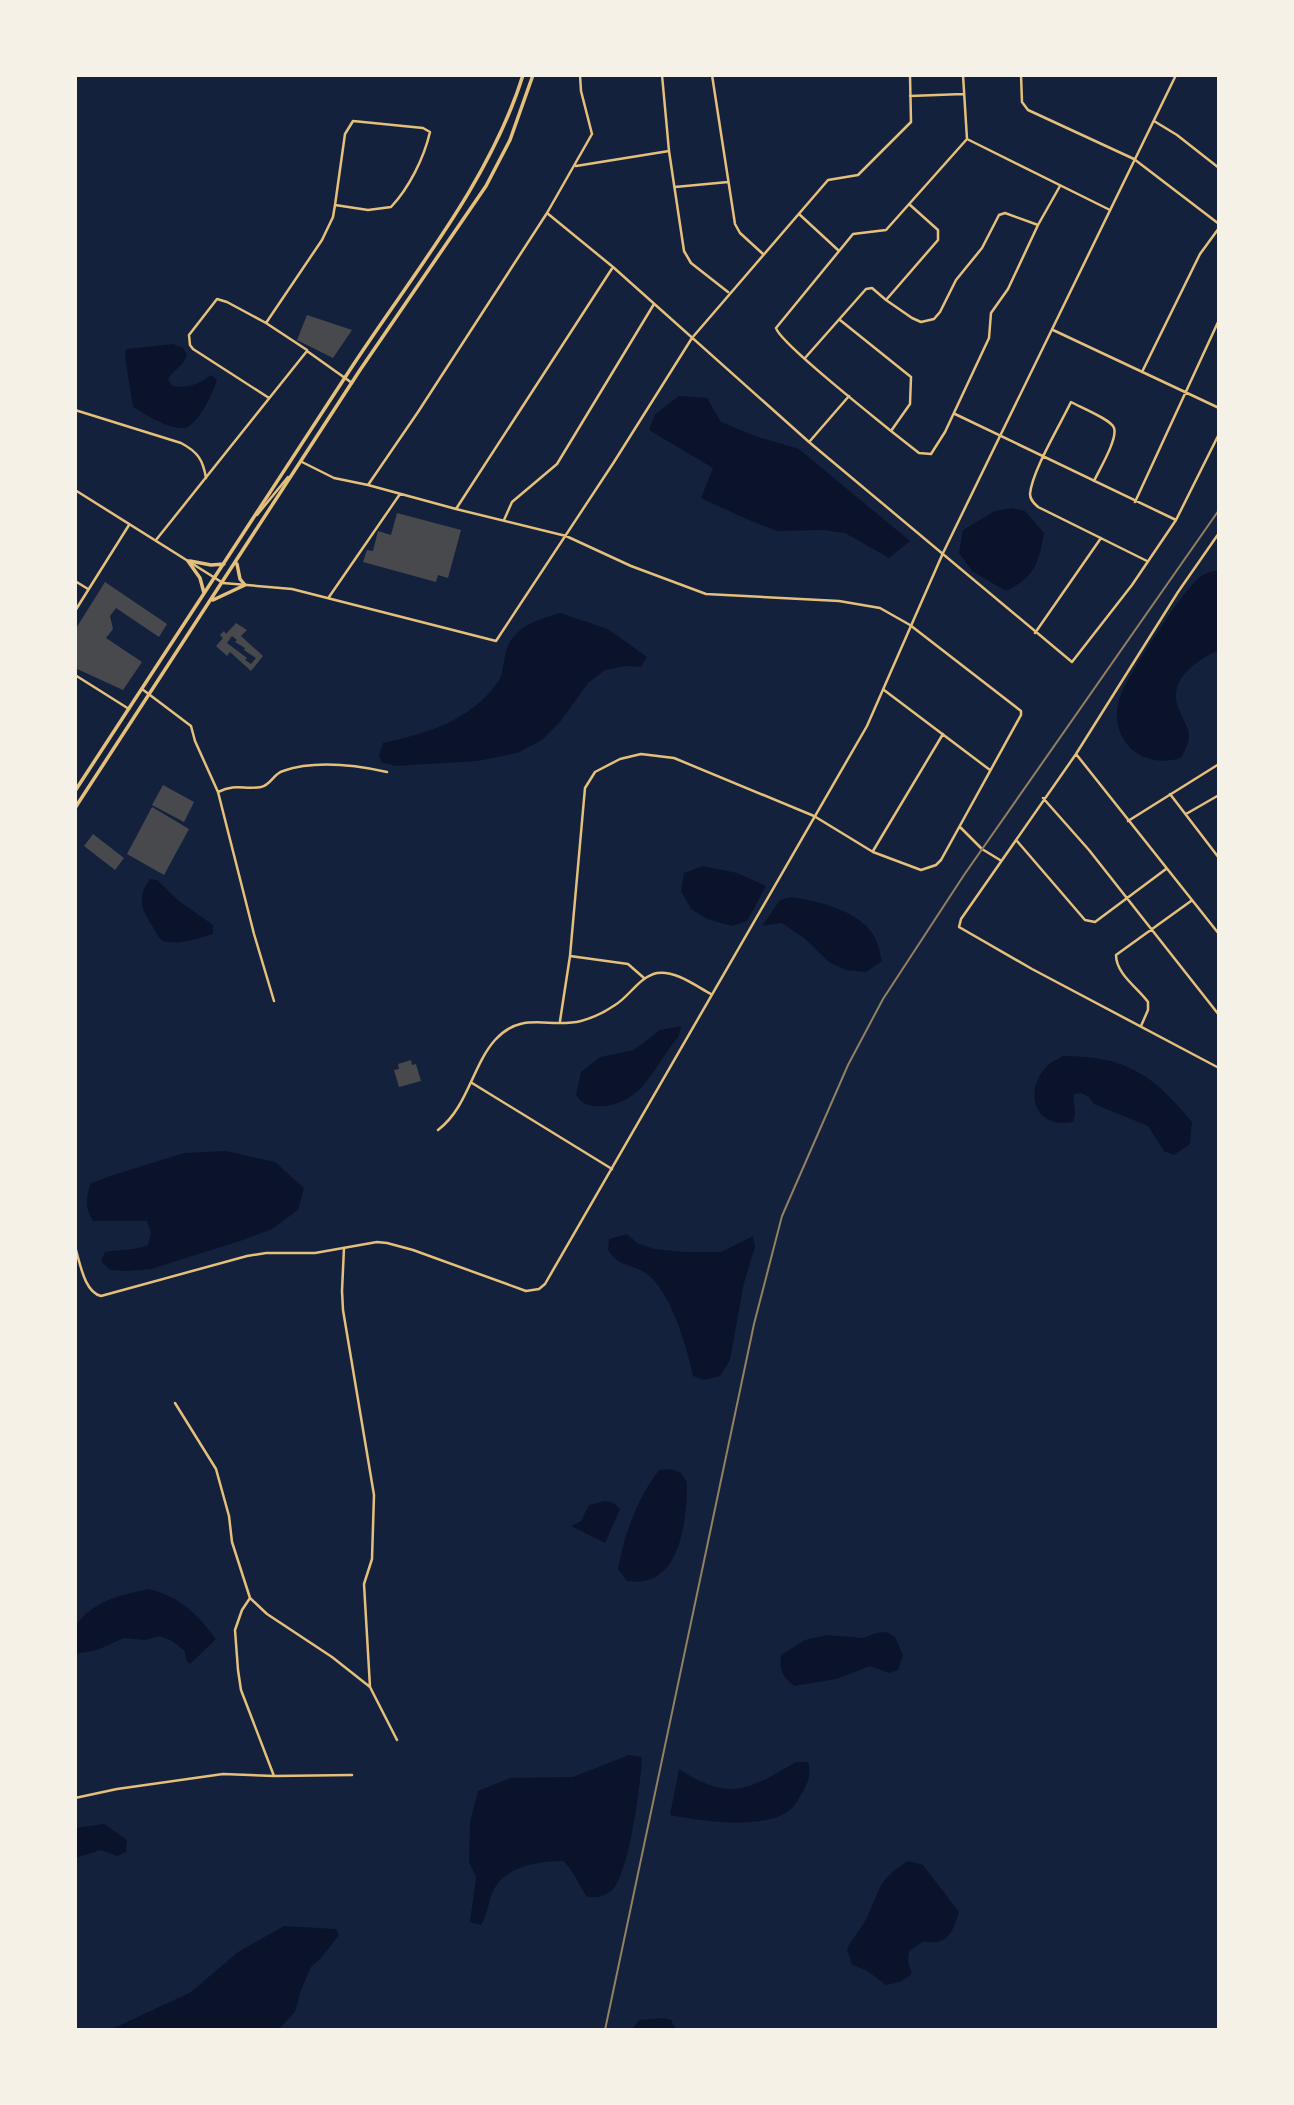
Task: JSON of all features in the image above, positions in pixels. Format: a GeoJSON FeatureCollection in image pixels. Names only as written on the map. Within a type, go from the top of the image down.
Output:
{"type":"FeatureCollection","features":[{"type":"Feature","properties":{"kind":"main road"},"geometry":{"type":"LineString","coordinates":[[75,791],[344,377],[478,178],[501,136],[523,75]]}},
{"type":"Feature","properties":{"kind":"main road"},"geometry":{"type":"LineString","coordinates":[[75,808],[352,383],[486,186],[510,141],[533,75]]}},
{"type":"Feature","properties":{"kind":"main road"},"geometry":{"type":"LineString","coordinates":[[501,136],[510,141]]}},
{"type":"Feature","properties":{"kind":"main road"},"geometry":{"type":"LineString","coordinates":[[188,561],[223,564]]}},
{"type":"Feature","properties":{"kind":"main road"},"geometry":{"type":"LineString","coordinates":[[188,561],[200,578],[204,594]]}},
{"type":"Feature","properties":{"kind":"main road"},"geometry":{"type":"LineString","coordinates":[[211,600],[245,585],[240,579],[237,561]]}},
{"type":"Feature","properties":{"kind":"main road"},"geometry":{"type":"LineString","coordinates":[[91,768],[99,772]]}},
{"type":"Feature","properties":{"kind":"street"},"geometry":{"type":"LineString","coordinates":[[368,485],[548,213],[592,134],[581,92],[580,75]]}},
{"type":"Feature","properties":{"kind":"street"},"geometry":{"type":"LineString","coordinates":[[662,75],[669,151],[687,258],[728,293]]}},
{"type":"Feature","properties":{"kind":"street"},"geometry":{"type":"LineString","coordinates":[[712,75],[737,229],[764,254]]}},
{"type":"Feature","properties":{"kind":"street"},"geometry":{"type":"LineString","coordinates":[[75,489],[223,583],[292,589],[495,641],[566,536],[692,338],[728,293],[828,180],[858,175],[911,122],[909,75]]}},
{"type":"Feature","properties":{"kind":"street"},"geometry":{"type":"LineString","coordinates":[[962,75],[967,139],[886,230],[853,234],[776,328],[778,333],[891,431],[919,453],[931,454],[989,338],[991,313],[1008,289],[1060,186]]}},
{"type":"Feature","properties":{"kind":"street"},"geometry":{"type":"LineString","coordinates":[[1021,75],[1022,102],[1028,110],[1134,159],[1219,226],[1199,254],[1142,372]]}},
{"type":"Feature","properties":{"kind":"street"},"geometry":{"type":"LineString","coordinates":[[75,1247],[89,1287],[94,1294],[101,1296],[247,1256],[266,1253],[316,1253],[377,1242],[413,1250],[526,1291],[533,1291],[545,1284],[867,726],[943,553],[1176,75]]}},
{"type":"Feature","properties":{"kind":"street"},"geometry":{"type":"LineString","coordinates":[[911,96],[963,94]]}},
{"type":"Feature","properties":{"kind":"street"},"geometry":{"type":"LineString","coordinates":[[1154,121],[1177,135],[1219,168]]}},
{"type":"Feature","properties":{"kind":"street"},"geometry":{"type":"LineString","coordinates":[[266,323],[322,240],[333,216],[345,134],[351,122],[418,127],[430,132],[401,197],[391,207],[368,210],[335,205]]}},
{"type":"Feature","properties":{"kind":"street"},"geometry":{"type":"LineString","coordinates":[[967,139],[1110,209]]}},
{"type":"Feature","properties":{"kind":"street"},"geometry":{"type":"LineString","coordinates":[[575,166],[669,151]]}},
{"type":"Feature","properties":{"kind":"street"},"geometry":{"type":"LineString","coordinates":[[674,187],[728,182]]}},
{"type":"Feature","properties":{"kind":"street"},"geometry":{"type":"LineString","coordinates":[[886,300],[938,240],[938,230],[909,204]]}},
{"type":"Feature","properties":{"kind":"street"},"geometry":{"type":"LineString","coordinates":[[548,213],[613,267],[809,442],[1072,662],[1132,585],[1175,520],[1219,434]]}},
{"type":"Feature","properties":{"kind":"street"},"geometry":{"type":"LineString","coordinates":[[798,213],[838,250]]}},
{"type":"Feature","properties":{"kind":"street"},"geometry":{"type":"LineString","coordinates":[[805,358],[866,289],[872,288],[921,322],[934,318],[956,281],[982,248],[999,215],[1005,214],[1038,225]]}},
{"type":"Feature","properties":{"kind":"street"},"geometry":{"type":"LineString","coordinates":[[456,509],[613,267]]}},
{"type":"Feature","properties":{"kind":"street"},"geometry":{"type":"LineString","coordinates":[[269,398],[193,349],[188,340],[192,328],[217,299],[266,323],[352,383]]}},
{"type":"Feature","properties":{"kind":"street"},"geometry":{"type":"LineString","coordinates":[[504,521],[512,502],[557,464],[654,304]]}},
{"type":"Feature","properties":{"kind":"street"},"geometry":{"type":"LineString","coordinates":[[840,320],[911,377],[910,404],[891,431]]}},
{"type":"Feature","properties":{"kind":"street"},"geometry":{"type":"LineString","coordinates":[[1135,502],[1219,320]]}},
{"type":"Feature","properties":{"kind":"street"},"geometry":{"type":"LineString","coordinates":[[1053,330],[1219,408]]}},
{"type":"Feature","properties":{"kind":"street"},"geometry":{"type":"LineString","coordinates":[[156,540],[307,351]]}},
{"type":"Feature","properties":{"kind":"street"},"geometry":{"type":"LineString","coordinates":[[809,442],[849,396]]}},
{"type":"Feature","properties":{"kind":"street"},"geometry":{"type":"LineString","coordinates":[[1094,481],[1114,440],[1114,426],[1071,402],[1035,477],[1031,501],[1038,507],[1147,561]]}},
{"type":"Feature","properties":{"kind":"street"},"geometry":{"type":"LineString","coordinates":[[75,410],[181,443],[194,450],[201,458],[206,478]]}},
{"type":"Feature","properties":{"kind":"street"},"geometry":{"type":"LineString","coordinates":[[953,413],[1175,520]]}},
{"type":"Feature","properties":{"kind":"street"},"geometry":{"type":"LineString","coordinates":[[248,526],[301,462],[334,478],[566,536],[631,566],[706,594],[861,603],[880,608],[910,625],[1021,711],[941,860],[930,868],[920,870],[873,852],[814,816],[674,758],[641,754],[620,759],[595,772],[585,788],[570,956],[560,1021]]}},
{"type":"Feature","properties":{"kind":"street"},"geometry":{"type":"LineString","coordinates":[[328,597],[400,494]]}},
{"type":"Feature","properties":{"kind":"street"},"geometry":{"type":"LineString","coordinates":[[75,611],[130,523]]}},
{"type":"Feature","properties":{"kind":"street"},"geometry":{"type":"LineString","coordinates":[[1219,533],[1178,592],[1076,754],[961,919],[959,927],[1032,969],[1219,1068]]}},
{"type":"Feature","properties":{"kind":"street"},"geometry":{"type":"LineString","coordinates":[[1035,633],[1101,538]]}},
{"type":"Feature","properties":{"kind":"street"},"geometry":{"type":"LineString","coordinates":[[75,581],[88,589]]}},
{"type":"Feature","properties":{"kind":"street"},"geometry":{"type":"LineString","coordinates":[[75,675],[129,709]]}},
{"type":"Feature","properties":{"kind":"street"},"geometry":{"type":"LineString","coordinates":[[142,689],[191,726],[218,792],[274,1001]]}},
{"type":"Feature","properties":{"kind":"street"},"geometry":{"type":"LineString","coordinates":[[883,690],[990,770]]}},
{"type":"Feature","properties":{"kind":"street"},"geometry":{"type":"LineString","coordinates":[[873,852],[943,734]]}},
{"type":"Feature","properties":{"kind":"street"},"geometry":{"type":"LineString","coordinates":[[1076,754],[1219,934]]}},
{"type":"Feature","properties":{"kind":"street"},"geometry":{"type":"LineString","coordinates":[[1128,821],[1219,764]]}},
{"type":"Feature","properties":{"kind":"street"},"geometry":{"type":"LineString","coordinates":[[218,792],[230,786],[257,788],[267,785],[277,773],[309,767],[352,766],[387,772]]}},
{"type":"Feature","properties":{"kind":"street"},"geometry":{"type":"LineString","coordinates":[[1170,794],[1219,858]]}},
{"type":"Feature","properties":{"kind":"street"},"geometry":{"type":"LineString","coordinates":[[1185,814],[1219,795]]}},
{"type":"Feature","properties":{"kind":"street"},"geometry":{"type":"LineString","coordinates":[[1043,798],[1127,898],[1219,1015]]}},
{"type":"Feature","properties":{"kind":"street"},"geometry":{"type":"LineString","coordinates":[[960,826],[982,849],[1000,860]]}},
{"type":"Feature","properties":{"kind":"street"},"geometry":{"type":"LineString","coordinates":[[1017,841],[1085,920],[1095,922],[1167,869]]}},
{"type":"Feature","properties":{"kind":"street"},"geometry":{"type":"LineString","coordinates":[[1141,1026],[1149,1002],[1121,971],[1116,955],[1191,901]]}},
{"type":"Feature","properties":{"kind":"street"},"geometry":{"type":"LineString","coordinates":[[570,956],[628,964],[645,978]]}},
{"type":"Feature","properties":{"kind":"street"},"geometry":{"type":"LineString","coordinates":[[438,1130],[447,1123],[494,1041],[516,1024],[531,1021],[579,1022],[616,1005],[645,978],[656,974],[670,973],[712,994]]}},
{"type":"Feature","properties":{"kind":"street"},"geometry":{"type":"LineString","coordinates":[[472,1083],[612,1169]]}},
{"type":"Feature","properties":{"kind":"street"},"geometry":{"type":"LineString","coordinates":[[344,1248],[343,1310],[374,1495],[372,1559],[364,1584],[370,1687],[397,1740]]}},
{"type":"Feature","properties":{"kind":"street"},"geometry":{"type":"LineString","coordinates":[[175,1403],[216,1469],[226,1503],[232,1542],[250,1598],[267,1615],[332,1657],[370,1687]]}},
{"type":"Feature","properties":{"kind":"street"},"geometry":{"type":"LineString","coordinates":[[250,1598],[242,1610],[235,1630],[238,1670],[241,1690],[274,1776]]}},
{"type":"Feature","properties":{"kind":"street"},"geometry":{"type":"LineString","coordinates":[[75,1798],[117,1789],[223,1774],[352,1775]]}},
{"type":"Feature","properties":{"kind":"water"},"geometry":{"type":"Polygon","coordinates":[[[173,344],[183,348],[187,355],[168,379],[172,386],[193,385],[211,375],[217,380],[199,416],[184,428],[164,424],[133,407],[125,357],[126,349],[173,344]]]}},
{"type":"Feature","properties":{"kind":"water"},"geometry":{"type":"Polygon","coordinates":[[[679,396],[707,398],[721,422],[755,436],[799,449],[910,541],[889,558],[845,533],[823,530],[777,531],[701,498],[713,468],[649,430],[655,414],[679,396]]]}},
{"type":"Feature","properties":{"kind":"water"},"geometry":{"type":"Polygon","coordinates":[[[1011,508],[1025,511],[1044,533],[1034,568],[1016,586],[1006,591],[972,571],[959,553],[963,530],[995,511],[1011,508]]]}},
{"type":"Feature","properties":{"kind":"water"},"geometry":{"type":"Polygon","coordinates":[[[1219,570],[1219,650],[1186,672],[1177,688],[1178,707],[1188,731],[1188,742],[1181,758],[1166,761],[1139,755],[1129,747],[1118,724],[1117,709],[1121,694],[1146,650],[1184,595],[1203,575],[1219,570]]]}},
{"type":"Feature","properties":{"kind":"water"},"geometry":{"type":"Polygon","coordinates":[[[560,613],[608,629],[647,657],[641,667],[627,666],[605,670],[588,683],[560,722],[542,740],[517,753],[478,761],[396,766],[381,762],[379,755],[383,743],[432,730],[475,707],[500,679],[512,638],[533,622],[560,613]]]}},
{"type":"Feature","properties":{"kind":"water"},"geometry":{"type":"Polygon","coordinates":[[[703,866],[737,873],[766,886],[747,921],[732,926],[707,919],[691,909],[681,891],[684,873],[703,866]]]}},
{"type":"Feature","properties":{"kind":"water"},"geometry":{"type":"Polygon","coordinates":[[[150,879],[157,880],[179,901],[213,925],[213,934],[180,942],[160,938],[147,918],[142,902],[150,879]]]}},
{"type":"Feature","properties":{"kind":"water"},"geometry":{"type":"Polygon","coordinates":[[[790,897],[839,909],[862,922],[876,940],[882,961],[866,972],[846,970],[829,962],[804,938],[782,923],[762,926],[780,900],[790,897]]]}},
{"type":"Feature","properties":{"kind":"water"},"geometry":{"type":"Polygon","coordinates":[[[681,1026],[679,1036],[640,1089],[630,1097],[619,1103],[596,1106],[585,1104],[576,1095],[581,1072],[600,1057],[634,1050],[660,1030],[681,1026]]]}},
{"type":"Feature","properties":{"kind":"water"},"geometry":{"type":"Polygon","coordinates":[[[1063,1056],[1122,1064],[1151,1080],[1192,1122],[1190,1144],[1174,1155],[1164,1151],[1148,1126],[1094,1104],[1089,1097],[1081,1093],[1074,1094],[1073,1122],[1059,1123],[1049,1120],[1036,1106],[1036,1085],[1048,1065],[1063,1056]]]}},
{"type":"Feature","properties":{"kind":"water"},"geometry":{"type":"Polygon","coordinates":[[[226,1151],[275,1162],[304,1188],[298,1210],[272,1229],[151,1269],[110,1270],[101,1261],[105,1252],[148,1245],[151,1233],[147,1221],[93,1221],[87,1203],[90,1184],[184,1153],[226,1151]]]}},
{"type":"Feature","properties":{"kind":"water"},"geometry":{"type":"Polygon","coordinates":[[[627,1234],[637,1243],[654,1249],[687,1252],[721,1252],[753,1236],[755,1247],[744,1283],[730,1360],[720,1376],[704,1380],[693,1376],[682,1335],[662,1291],[644,1272],[620,1262],[608,1250],[609,1239],[627,1234]]]}},
{"type":"Feature","properties":{"kind":"water"},"geometry":{"type":"Polygon","coordinates":[[[670,1469],[681,1473],[687,1482],[685,1515],[677,1549],[670,1564],[659,1575],[645,1581],[627,1581],[618,1569],[633,1517],[659,1470],[670,1469]]]}},
{"type":"Feature","properties":{"kind":"water"},"geometry":{"type":"Polygon","coordinates":[[[605,1501],[614,1503],[620,1509],[605,1543],[571,1526],[581,1521],[589,1505],[605,1501]]]}},
{"type":"Feature","properties":{"kind":"water"},"geometry":{"type":"Polygon","coordinates":[[[149,1589],[179,1602],[202,1621],[216,1639],[190,1664],[186,1660],[185,1651],[160,1636],[145,1640],[124,1638],[97,1650],[75,1654],[75,1627],[82,1618],[108,1600],[149,1589]]]}},
{"type":"Feature","properties":{"kind":"water"},"geometry":{"type":"Polygon","coordinates":[[[887,1632],[895,1637],[903,1655],[898,1670],[889,1673],[870,1666],[836,1679],[795,1686],[783,1673],[781,1655],[805,1640],[827,1635],[864,1638],[887,1632]]]}},
{"type":"Feature","properties":{"kind":"water"},"geometry":{"type":"Polygon","coordinates":[[[629,1755],[642,1757],[639,1786],[629,1848],[618,1881],[612,1890],[600,1896],[587,1897],[563,1861],[532,1864],[512,1872],[497,1885],[481,1925],[470,1922],[476,1877],[469,1862],[470,1822],[478,1791],[510,1778],[573,1777],[629,1755]]]}},
{"type":"Feature","properties":{"kind":"water"},"geometry":{"type":"Polygon","coordinates":[[[796,1762],[808,1762],[809,1778],[796,1804],[782,1815],[768,1820],[734,1823],[670,1815],[679,1769],[712,1786],[726,1789],[765,1780],[796,1762]]]}},
{"type":"Feature","properties":{"kind":"water"},"geometry":{"type":"Polygon","coordinates":[[[104,1824],[127,1840],[126,1852],[117,1856],[101,1850],[75,1858],[75,1828],[104,1824]]]}},
{"type":"Feature","properties":{"kind":"water"},"geometry":{"type":"Polygon","coordinates":[[[908,1861],[923,1865],[959,1912],[951,1932],[944,1940],[924,1941],[909,1951],[908,1961],[912,1974],[900,1982],[886,1985],[866,1970],[852,1965],[847,1949],[866,1919],[882,1884],[891,1873],[908,1861]]]}},
{"type":"Feature","properties":{"kind":"water"},"geometry":{"type":"Polygon","coordinates":[[[284,1926],[336,1929],[339,1935],[311,1967],[295,2012],[278,2030],[110,2030],[191,1992],[238,1952],[284,1926]]]}},
{"type":"Feature","properties":{"kind":"water"},"geometry":{"type":"Polygon","coordinates":[[[639,2020],[671,2020],[676,2030],[632,2030],[639,2020]]]}},
{"type":"Feature","properties":{"kind":"building"},"geometry":{"type":"Polygon","coordinates":[[[307,315],[352,330],[333,358],[297,340],[307,315]]]}},
{"type":"Feature","properties":{"kind":"building"},"geometry":{"type":"Polygon","coordinates":[[[397,513],[461,530],[448,578],[438,575],[436,582],[363,562],[367,550],[373,551],[378,531],[391,535],[397,513]]]}},
{"type":"Feature","properties":{"kind":"building"},"geometry":{"type":"Polygon","coordinates":[[[105,582],[167,624],[159,637],[116,608],[110,616],[113,629],[106,638],[142,662],[123,690],[75,668],[75,630],[105,582]]]}},
{"type":"Feature","properties":{"kind":"building"},"geometry":{"type":"Polygon","coordinates":[[[236,623],[247,630],[241,636],[263,656],[251,671],[230,652],[227,656],[216,646],[223,638],[220,635],[224,631],[226,634],[236,623]],[[232,636],[227,643],[251,664],[256,658],[235,642],[237,640],[232,636]]]}},
{"type":"Feature","properties":{"kind":"building"},"geometry":{"type":"Polygon","coordinates":[[[163,785],[194,802],[184,822],[152,805],[163,785]]]}},
{"type":"Feature","properties":{"kind":"building"},"geometry":{"type":"Polygon","coordinates":[[[152,807],[189,829],[164,875],[127,854],[152,807]]]}},
{"type":"Feature","properties":{"kind":"building"},"geometry":{"type":"Polygon","coordinates":[[[93,834],[124,858],[115,870],[84,846],[93,834]]]}},
{"type":"Feature","properties":{"kind":"building"},"geometry":{"type":"Polygon","coordinates":[[[411,1060],[412,1065],[416,1064],[421,1081],[399,1087],[394,1070],[399,1069],[398,1064],[411,1060]]]}},
{"type":"Feature","properties":{"kind":"railway"},"geometry":{"type":"LineString","coordinates":[[605,2030],[754,1324],[782,1216],[848,1065],[883,999],[964,875],[1219,510]]}}]}
